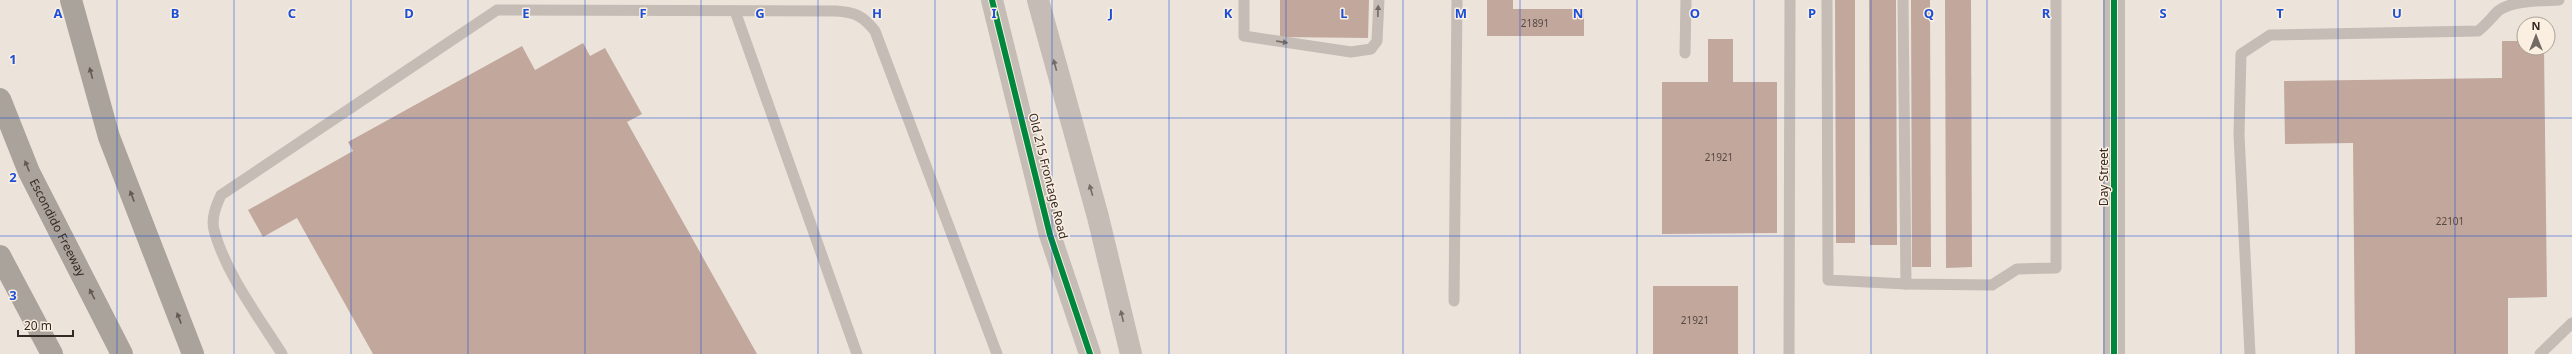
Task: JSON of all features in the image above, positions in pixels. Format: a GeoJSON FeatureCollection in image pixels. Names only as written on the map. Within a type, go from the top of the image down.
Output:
{"type":"FeatureCollection","features":[{"type":"Feature","properties":{"kind":"highway"},"geometry":{"type":"LineString","coordinates":[[71,0],[108,137],[193,354]]}},
{"type":"Feature","properties":{"kind":"highway","name":"Escondido Freeway"},"geometry":{"type":"LineString","coordinates":[[0,99],[29,172],[122,354]]}},
{"type":"Feature","properties":{"kind":"highway"},"geometry":{"type":"LineString","coordinates":[[0,256],[52,354]]}},
{"type":"Feature","properties":{"kind":"street","name":"Old 215 Frontage Road"},"geometry":{"type":"LineString","coordinates":[[992,0],[1050,235],[1090,354]]}},
{"type":"Feature","properties":{"kind":"street"},"geometry":{"type":"LineString","coordinates":[[1038,0],[1098,217],[1131,354]]}},
{"type":"Feature","properties":{"kind":"street","name":"Day Street"},"geometry":{"type":"LineString","coordinates":[[2114,0],[2114,354]]}},
{"type":"Feature","properties":{"kind":"lane"},"geometry":{"type":"LineString","coordinates":[[1244,0],[1244,36],[1350,52],[1371,49],[1377,41],[1379,0]]}},
{"type":"Feature","properties":{"kind":"lane"},"geometry":{"type":"LineString","coordinates":[[1454,301],[1457,0]]}},
{"type":"Feature","properties":{"kind":"lane"},"geometry":{"type":"LineString","coordinates":[[1685,53],[1686,0]]}},
{"type":"Feature","properties":{"kind":"lane"},"geometry":{"type":"LineString","coordinates":[[1789,354],[1790,0]]}},
{"type":"Feature","properties":{"kind":"lane"},"geometry":{"type":"LineString","coordinates":[[1827,0],[1828,280],[1906,284],[1992,285],[2017,269],[2056,268],[2056,0]]}},
{"type":"Feature","properties":{"kind":"lane"},"geometry":{"type":"LineString","coordinates":[[1903,0],[1906,284]]}},
{"type":"Feature","properties":{"kind":"lane"},"geometry":{"type":"LineString","coordinates":[[2250,354],[2239,135],[2241,54],[2270,35],[2478,31],[2499,10],[2516,3],[2559,0]]}},
{"type":"Feature","properties":{"kind":"lane"},"geometry":{"type":"LineString","coordinates":[[282,354],[237,284],[214,229],[214,210],[221,194],[497,5],[735,12],[852,12],[864,17],[875,31],[996,354]]}},
{"type":"Feature","properties":{"kind":"lane"},"geometry":{"type":"LineString","coordinates":[[735,12],[857,354]]}},
{"type":"Feature","properties":{"kind":"lane"},"geometry":{"type":"LineString","coordinates":[[2540,354],[2572,323]]}},
{"type":"Feature","properties":{"kind":"building"},"geometry":{"type":"Polygon","coordinates":[[[1280,0],[1369,0],[1368,38],[1280,37],[1280,0]]]}},
{"type":"Feature","properties":{"kind":"building"},"geometry":{"type":"Polygon","coordinates":[[[1487,0],[1513,0],[1513,9],[1584,9],[1584,36],[1487,36],[1487,0]]]}},
{"type":"Feature","properties":{"kind":"building"},"geometry":{"type":"Polygon","coordinates":[[[1835,0],[1855,0],[1855,243],[1836,243],[1835,0]]]}},
{"type":"Feature","properties":{"kind":"building"},"geometry":{"type":"Polygon","coordinates":[[[1869,0],[1896,0],[1897,245],[1870,245],[1869,0]]]}},
{"type":"Feature","properties":{"kind":"building"},"geometry":{"type":"Polygon","coordinates":[[[1911,0],[1930,0],[1931,267],[1912,267],[1911,0]]]}},
{"type":"Feature","properties":{"kind":"building"},"geometry":{"type":"Polygon","coordinates":[[[1945,0],[1971,0],[1972,267],[1946,268],[1945,0]]]}},
{"type":"Feature","properties":{"kind":"building"},"geometry":{"type":"Polygon","coordinates":[[[1708,39],[1733,39],[1733,82],[1777,82],[1777,233],[1662,234],[1662,82],[1708,82],[1708,39]]]}},
{"type":"Feature","properties":{"kind":"building"},"geometry":{"type":"Polygon","coordinates":[[[2502,41],[2516,41],[2516,56],[2544,56],[2547,297],[2508,298],[2508,354],[2355,354],[2353,143],[2285,144],[2284,81],[2502,78],[2502,41]]]}},
{"type":"Feature","properties":{"kind":"building"},"geometry":{"type":"Polygon","coordinates":[[[583,43],[590,56],[605,48],[642,114],[627,122],[757,354],[373,354],[297,218],[263,237],[248,210],[353,151],[348,142],[522,46],[535,70],[583,43]]]}},
{"type":"Feature","properties":{"kind":"building"},"geometry":{"type":"Polygon","coordinates":[[[1653,286],[1738,286],[1738,354],[1653,354],[1653,286]]]}},
{"type":"Feature","properties":{"kind":"cycle path"},"geometry":{"type":"LineString","coordinates":[[992,0],[1050,235],[1090,354]]}},
{"type":"Feature","properties":{"kind":"cycle path"},"geometry":{"type":"LineString","coordinates":[[2114,0],[2114,354]]}}]}
